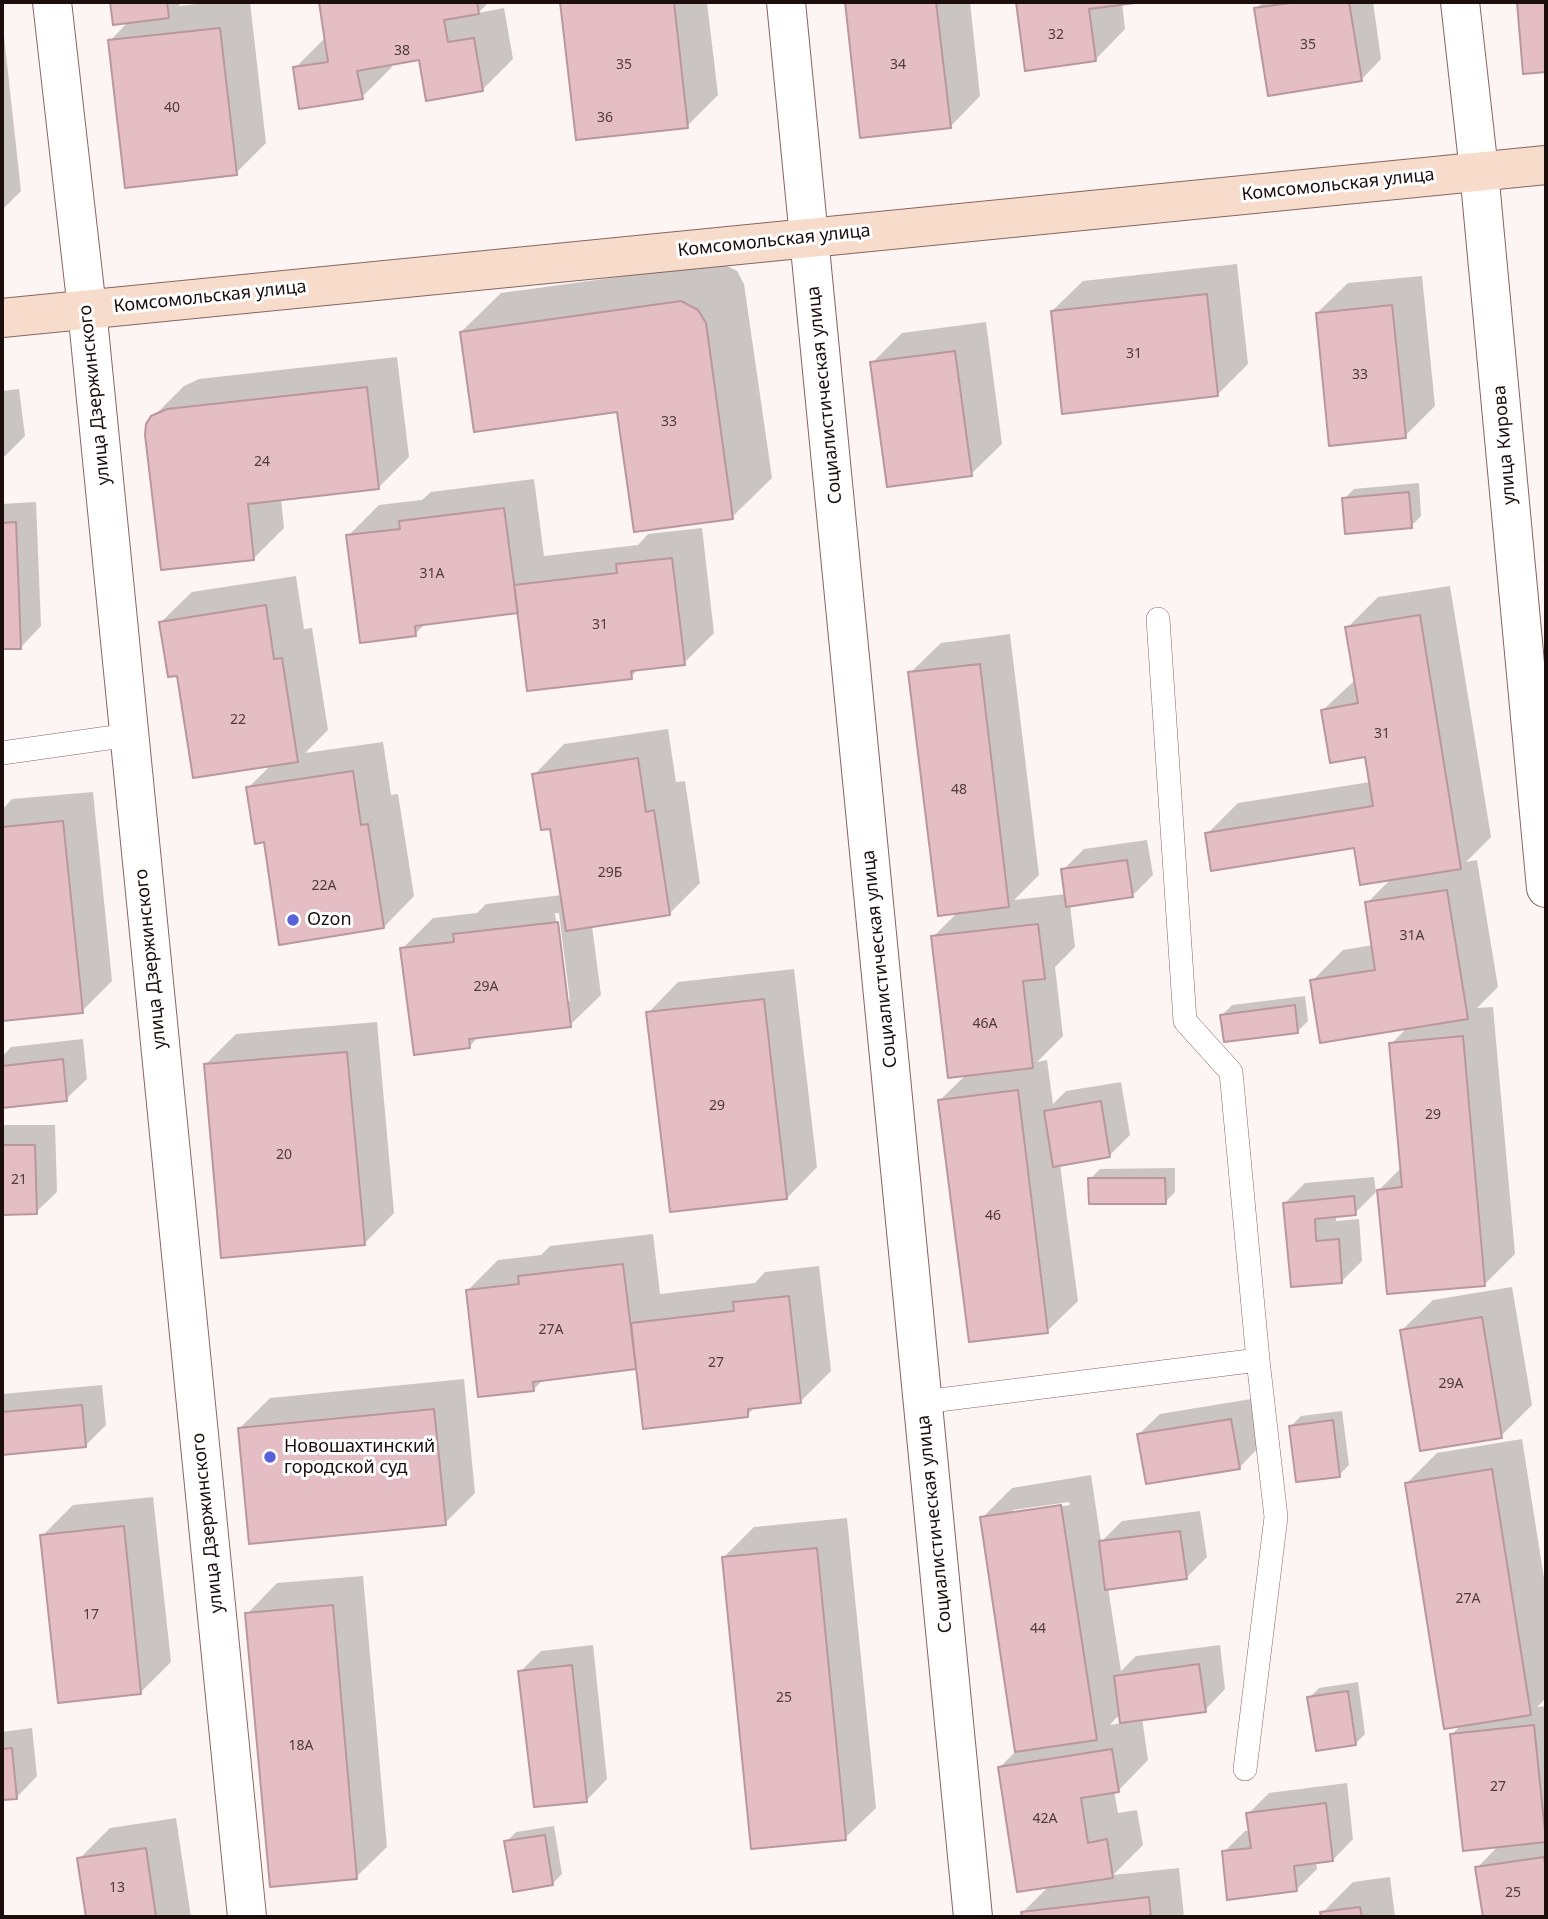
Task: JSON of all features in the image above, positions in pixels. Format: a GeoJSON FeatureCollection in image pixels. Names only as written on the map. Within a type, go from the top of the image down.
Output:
{"type":"FeatureCollection","features":[{"type":"Feature","properties":{"kind":"main road","name":"Комсомольская улица"},"geometry":{"type":"LineString","coordinates":[[2,318],[1546,164]]}},
{"type":"Feature","properties":{"kind":"street","name":"улица Дзержинского"},"geometry":{"type":"LineString","coordinates":[[52,2],[87,309],[247,1917]]}},
{"type":"Feature","properties":{"kind":"street","name":"Социалистическая улица"},"geometry":{"type":"LineString","coordinates":[[786,2],[973,1917]]}},
{"type":"Feature","properties":{"kind":"street","name":"улица Кирова"},"geometry":{"type":"LineString","coordinates":[[1460,2],[1479,171],[1546,879]]}},
{"type":"Feature","properties":{"kind":"lane"},"geometry":{"type":"LineString","coordinates":[[1158,619],[1185,1021],[1231,1072],[1258,1360],[1276,1517],[1245,1769]]}},
{"type":"Feature","properties":{"kind":"lane"},"geometry":{"type":"LineString","coordinates":[[2,753],[129,736]]}},
{"type":"Feature","properties":{"kind":"lane"},"geometry":{"type":"LineString","coordinates":[[923,1402],[1258,1360]]}},
{"type":"Feature","properties":{"kind":"building"},"geometry":{"type":"Polygon","coordinates":[[[110,2],[167,2],[169,18],[113,25],[110,2]]]}},
{"type":"Feature","properties":{"kind":"building"},"geometry":{"type":"Polygon","coordinates":[[[319,2],[477,2],[479,14],[444,20],[448,42],[474,38],[483,91],[426,101],[419,60],[357,71],[363,99],[299,109],[293,67],[328,62],[319,2]]]}},
{"type":"Feature","properties":{"kind":"building"},"geometry":{"type":"Polygon","coordinates":[[[560,2],[674,2],[688,128],[576,140],[560,2]]]}},
{"type":"Feature","properties":{"kind":"building"},"geometry":{"type":"Polygon","coordinates":[[[845,2],[936,2],[951,128],[860,138],[845,2]]]}},
{"type":"Feature","properties":{"kind":"building"},"geometry":{"type":"Polygon","coordinates":[[[1016,2],[1143,2],[1089,9],[1096,61],[1025,71],[1016,2]]]}},
{"type":"Feature","properties":{"kind":"building"},"geometry":{"type":"Polygon","coordinates":[[[1297,2],[1349,2],[1362,81],[1268,96],[1254,8],[1297,2]]]}},
{"type":"Feature","properties":{"kind":"building"},"geometry":{"type":"Polygon","coordinates":[[[1517,2],[1546,2],[1546,72],[1523,74],[1517,2]]]}},
{"type":"Feature","properties":{"kind":"building"},"geometry":{"type":"Polygon","coordinates":[[[220,28],[237,175],[125,188],[108,40],[220,28]]]}},
{"type":"Feature","properties":{"kind":"building"},"geometry":{"type":"Polygon","coordinates":[[[1207,294],[1218,396],[1062,414],[1051,311],[1207,294]]]}},
{"type":"Feature","properties":{"kind":"building"},"geometry":{"type":"Polygon","coordinates":[[[681,301],[698,310],[706,323],[733,519],[634,532],[617,412],[474,432],[460,332],[681,301]]]}},
{"type":"Feature","properties":{"kind":"building"},"geometry":{"type":"Polygon","coordinates":[[[1392,305],[1406,438],[1329,446],[1316,313],[1392,305]]]}},
{"type":"Feature","properties":{"kind":"building"},"geometry":{"type":"Polygon","coordinates":[[[955,351],[972,476],[887,487],[870,362],[955,351]]]}},
{"type":"Feature","properties":{"kind":"building"},"geometry":{"type":"Polygon","coordinates":[[[367,387],[379,489],[248,504],[254,560],[161,570],[145,435],[146,424],[151,416],[167,409],[367,387]]]}},
{"type":"Feature","properties":{"kind":"building"},"geometry":{"type":"Polygon","coordinates":[[[1409,492],[1412,528],[1345,534],[1342,498],[1409,492]]]}},
{"type":"Feature","properties":{"kind":"building"},"geometry":{"type":"Polygon","coordinates":[[[504,508],[518,613],[415,626],[416,636],[360,643],[346,535],[400,529],[399,521],[504,508]]]}},
{"type":"Feature","properties":{"kind":"building"},"geometry":{"type":"Polygon","coordinates":[[[16,522],[21,649],[2,649],[2,523],[16,522]]]}},
{"type":"Feature","properties":{"kind":"building"},"geometry":{"type":"Polygon","coordinates":[[[672,558],[685,665],[631,671],[632,679],[527,691],[514,585],[617,573],[616,564],[672,558]]]}},
{"type":"Feature","properties":{"kind":"building"},"geometry":{"type":"Polygon","coordinates":[[[266,605],[274,659],[282,658],[298,762],[193,778],[177,676],[168,677],[159,622],[266,605]]]}},
{"type":"Feature","properties":{"kind":"building"},"geometry":{"type":"Polygon","coordinates":[[[1420,615],[1461,869],[1360,885],[1354,848],[1211,871],[1205,833],[1373,806],[1365,757],[1330,763],[1321,710],[1358,703],[1345,627],[1420,615]]]}},
{"type":"Feature","properties":{"kind":"building"},"geometry":{"type":"Polygon","coordinates":[[[980,664],[1009,907],[938,916],[908,672],[980,664]]]}},
{"type":"Feature","properties":{"kind":"building"},"geometry":{"type":"Polygon","coordinates":[[[638,758],[646,812],[654,810],[670,915],[566,931],[550,829],[541,830],[532,774],[638,758]]]}},
{"type":"Feature","properties":{"kind":"building"},"geometry":{"type":"Polygon","coordinates":[[[353,771],[361,825],[368,824],[384,928],[279,945],[264,842],[255,844],[246,787],[353,771]]]}},
{"type":"Feature","properties":{"kind":"building"},"geometry":{"type":"Polygon","coordinates":[[[63,821],[83,1013],[2,1021],[2,827],[63,821]]]}},
{"type":"Feature","properties":{"kind":"building"},"geometry":{"type":"Polygon","coordinates":[[[1127,860],[1133,897],[1066,907],[1061,869],[1127,860]]]}},
{"type":"Feature","properties":{"kind":"building"},"geometry":{"type":"Polygon","coordinates":[[[1447,890],[1468,1019],[1320,1043],[1310,980],[1375,970],[1365,902],[1447,890]]]}},
{"type":"Feature","properties":{"kind":"building"},"geometry":{"type":"Polygon","coordinates":[[[558,922],[571,1027],[469,1039],[470,1048],[414,1055],[400,948],[454,942],[453,934],[558,922]]]}},
{"type":"Feature","properties":{"kind":"building"},"geometry":{"type":"Polygon","coordinates":[[[1038,924],[1045,979],[1023,981],[1033,1068],[948,1078],[931,936],[1038,924]]]}},
{"type":"Feature","properties":{"kind":"building"},"geometry":{"type":"Polygon","coordinates":[[[764,999],[787,1199],[670,1212],[646,1012],[764,999]]]}},
{"type":"Feature","properties":{"kind":"building"},"geometry":{"type":"Polygon","coordinates":[[[1295,1005],[1298,1033],[1224,1042],[1220,1015],[1295,1005]]]}},
{"type":"Feature","properties":{"kind":"building"},"geometry":{"type":"Polygon","coordinates":[[[1463,1036],[1485,1286],[1387,1294],[1377,1190],[1402,1187],[1389,1043],[1463,1036]]]}},
{"type":"Feature","properties":{"kind":"building"},"geometry":{"type":"Polygon","coordinates":[[[347,1052],[365,1245],[221,1258],[204,1064],[347,1052]]]}},
{"type":"Feature","properties":{"kind":"building"},"geometry":{"type":"Polygon","coordinates":[[[63,1059],[67,1101],[2,1108],[2,1066],[63,1059]]]}},
{"type":"Feature","properties":{"kind":"building"},"geometry":{"type":"Polygon","coordinates":[[[1018,1090],[1048,1333],[969,1342],[938,1100],[1018,1090]]]}},
{"type":"Feature","properties":{"kind":"building"},"geometry":{"type":"Polygon","coordinates":[[[1101,1101],[1110,1157],[1053,1167],[1044,1111],[1101,1101]]]}},
{"type":"Feature","properties":{"kind":"building"},"geometry":{"type":"Polygon","coordinates":[[[2,1145],[35,1145],[37,1214],[2,1215],[2,1145]]]}},
{"type":"Feature","properties":{"kind":"building"},"geometry":{"type":"Polygon","coordinates":[[[1088,1178],[1165,1178],[1166,1204],[1089,1204],[1088,1178]]]}},
{"type":"Feature","properties":{"kind":"building"},"geometry":{"type":"Polygon","coordinates":[[[1354,1196],[1356,1215],[1315,1219],[1316,1241],[1339,1239],[1342,1283],[1291,1287],[1283,1203],[1354,1196]]]}},
{"type":"Feature","properties":{"kind":"building"},"geometry":{"type":"Polygon","coordinates":[[[623,1264],[636,1369],[533,1382],[534,1391],[478,1397],[466,1290],[519,1284],[518,1276],[623,1264]]]}},
{"type":"Feature","properties":{"kind":"building"},"geometry":{"type":"Polygon","coordinates":[[[789,1296],[801,1403],[748,1409],[748,1417],[643,1429],[631,1323],[734,1311],[733,1302],[789,1296]]]}},
{"type":"Feature","properties":{"kind":"building"},"geometry":{"type":"Polygon","coordinates":[[[1482,1317],[1502,1438],[1420,1451],[1400,1330],[1482,1317]]]}},
{"type":"Feature","properties":{"kind":"building"},"geometry":{"type":"Polygon","coordinates":[[[82,1405],[86,1447],[2,1455],[2,1412],[82,1405]]]}},
{"type":"Feature","properties":{"kind":"building"},"geometry":{"type":"Polygon","coordinates":[[[434,1409],[446,1525],[249,1544],[238,1428],[434,1409]]]}},
{"type":"Feature","properties":{"kind":"building"},"geometry":{"type":"Polygon","coordinates":[[[1231,1419],[1240,1469],[1146,1484],[1137,1434],[1231,1419]]]}},
{"type":"Feature","properties":{"kind":"building"},"geometry":{"type":"Polygon","coordinates":[[[1333,1420],[1340,1477],[1296,1482],[1289,1426],[1333,1420]]]}},
{"type":"Feature","properties":{"kind":"building"},"geometry":{"type":"Polygon","coordinates":[[[1492,1469],[1531,1715],[1444,1729],[1405,1483],[1492,1469]]]}},
{"type":"Feature","properties":{"kind":"building"},"geometry":{"type":"Polygon","coordinates":[[[1061,1505],[1097,1740],[1015,1752],[980,1517],[1061,1505]]]}},
{"type":"Feature","properties":{"kind":"building"},"geometry":{"type":"Polygon","coordinates":[[[124,1526],[141,1694],[58,1703],[40,1535],[124,1526]]]}},
{"type":"Feature","properties":{"kind":"building"},"geometry":{"type":"Polygon","coordinates":[[[1180,1531],[1187,1579],[1105,1590],[1099,1541],[1180,1531]]]}},
{"type":"Feature","properties":{"kind":"building"},"geometry":{"type":"Polygon","coordinates":[[[817,1548],[846,1840],[751,1849],[722,1557],[817,1548]]]}},
{"type":"Feature","properties":{"kind":"building"},"geometry":{"type":"Polygon","coordinates":[[[333,1605],[357,1879],[270,1887],[245,1613],[333,1605]]]}},
{"type":"Feature","properties":{"kind":"building"},"geometry":{"type":"Polygon","coordinates":[[[1199,1664],[1206,1712],[1120,1723],[1114,1676],[1199,1664]]]}},
{"type":"Feature","properties":{"kind":"building"},"geometry":{"type":"Polygon","coordinates":[[[572,1665],[587,1802],[534,1807],[518,1671],[572,1665]]]}},
{"type":"Feature","properties":{"kind":"building"},"geometry":{"type":"Polygon","coordinates":[[[1348,1691],[1356,1745],[1316,1751],[1307,1697],[1348,1691]]]}},
{"type":"Feature","properties":{"kind":"building"},"geometry":{"type":"Polygon","coordinates":[[[1534,1725],[1546,1842],[1463,1851],[1450,1734],[1534,1725]]]}},
{"type":"Feature","properties":{"kind":"building"},"geometry":{"type":"Polygon","coordinates":[[[12,1748],[17,1799],[2,1800],[2,1749],[12,1748]]]}},
{"type":"Feature","properties":{"kind":"building"},"geometry":{"type":"Polygon","coordinates":[[[1112,1749],[1119,1792],[1081,1798],[1088,1843],[1107,1839],[1113,1878],[1017,1892],[998,1767],[1112,1749]]]}},
{"type":"Feature","properties":{"kind":"building"},"geometry":{"type":"Polygon","coordinates":[[[1326,1803],[1333,1861],[1294,1866],[1297,1891],[1227,1900],[1222,1851],[1251,1848],[1246,1813],[1326,1803]]]}},
{"type":"Feature","properties":{"kind":"building"},"geometry":{"type":"Polygon","coordinates":[[[545,1835],[553,1885],[513,1892],[504,1841],[545,1835]]]}},
{"type":"Feature","properties":{"kind":"building"},"geometry":{"type":"Polygon","coordinates":[[[146,1848],[156,1917],[86,1917],[77,1858],[146,1848]]]}},
{"type":"Feature","properties":{"kind":"building"},"geometry":{"type":"Polygon","coordinates":[[[1544,1857],[1546,1917],[1483,1917],[1475,1867],[1544,1857]]]}},
{"type":"Feature","properties":{"kind":"building"},"geometry":{"type":"Polygon","coordinates":[[[1149,1897],[1151,1917],[1022,1917],[1021,1912],[1149,1897]]]}},
{"type":"Feature","properties":{"kind":"building"},"geometry":{"type":"Polygon","coordinates":[[[1360,1907],[1362,1917],[1321,1917],[1320,1912],[1360,1907]]]}},
{"type":"Feature","properties":{"kind":"place","name":"Ozon"},"geometry":{"type":"Point","coordinates":[293,920]}},
{"type":"Feature","properties":{"kind":"place","name":"Новошахтинский городской суд"},"geometry":{"type":"Point","coordinates":[270,1457]}}]}
